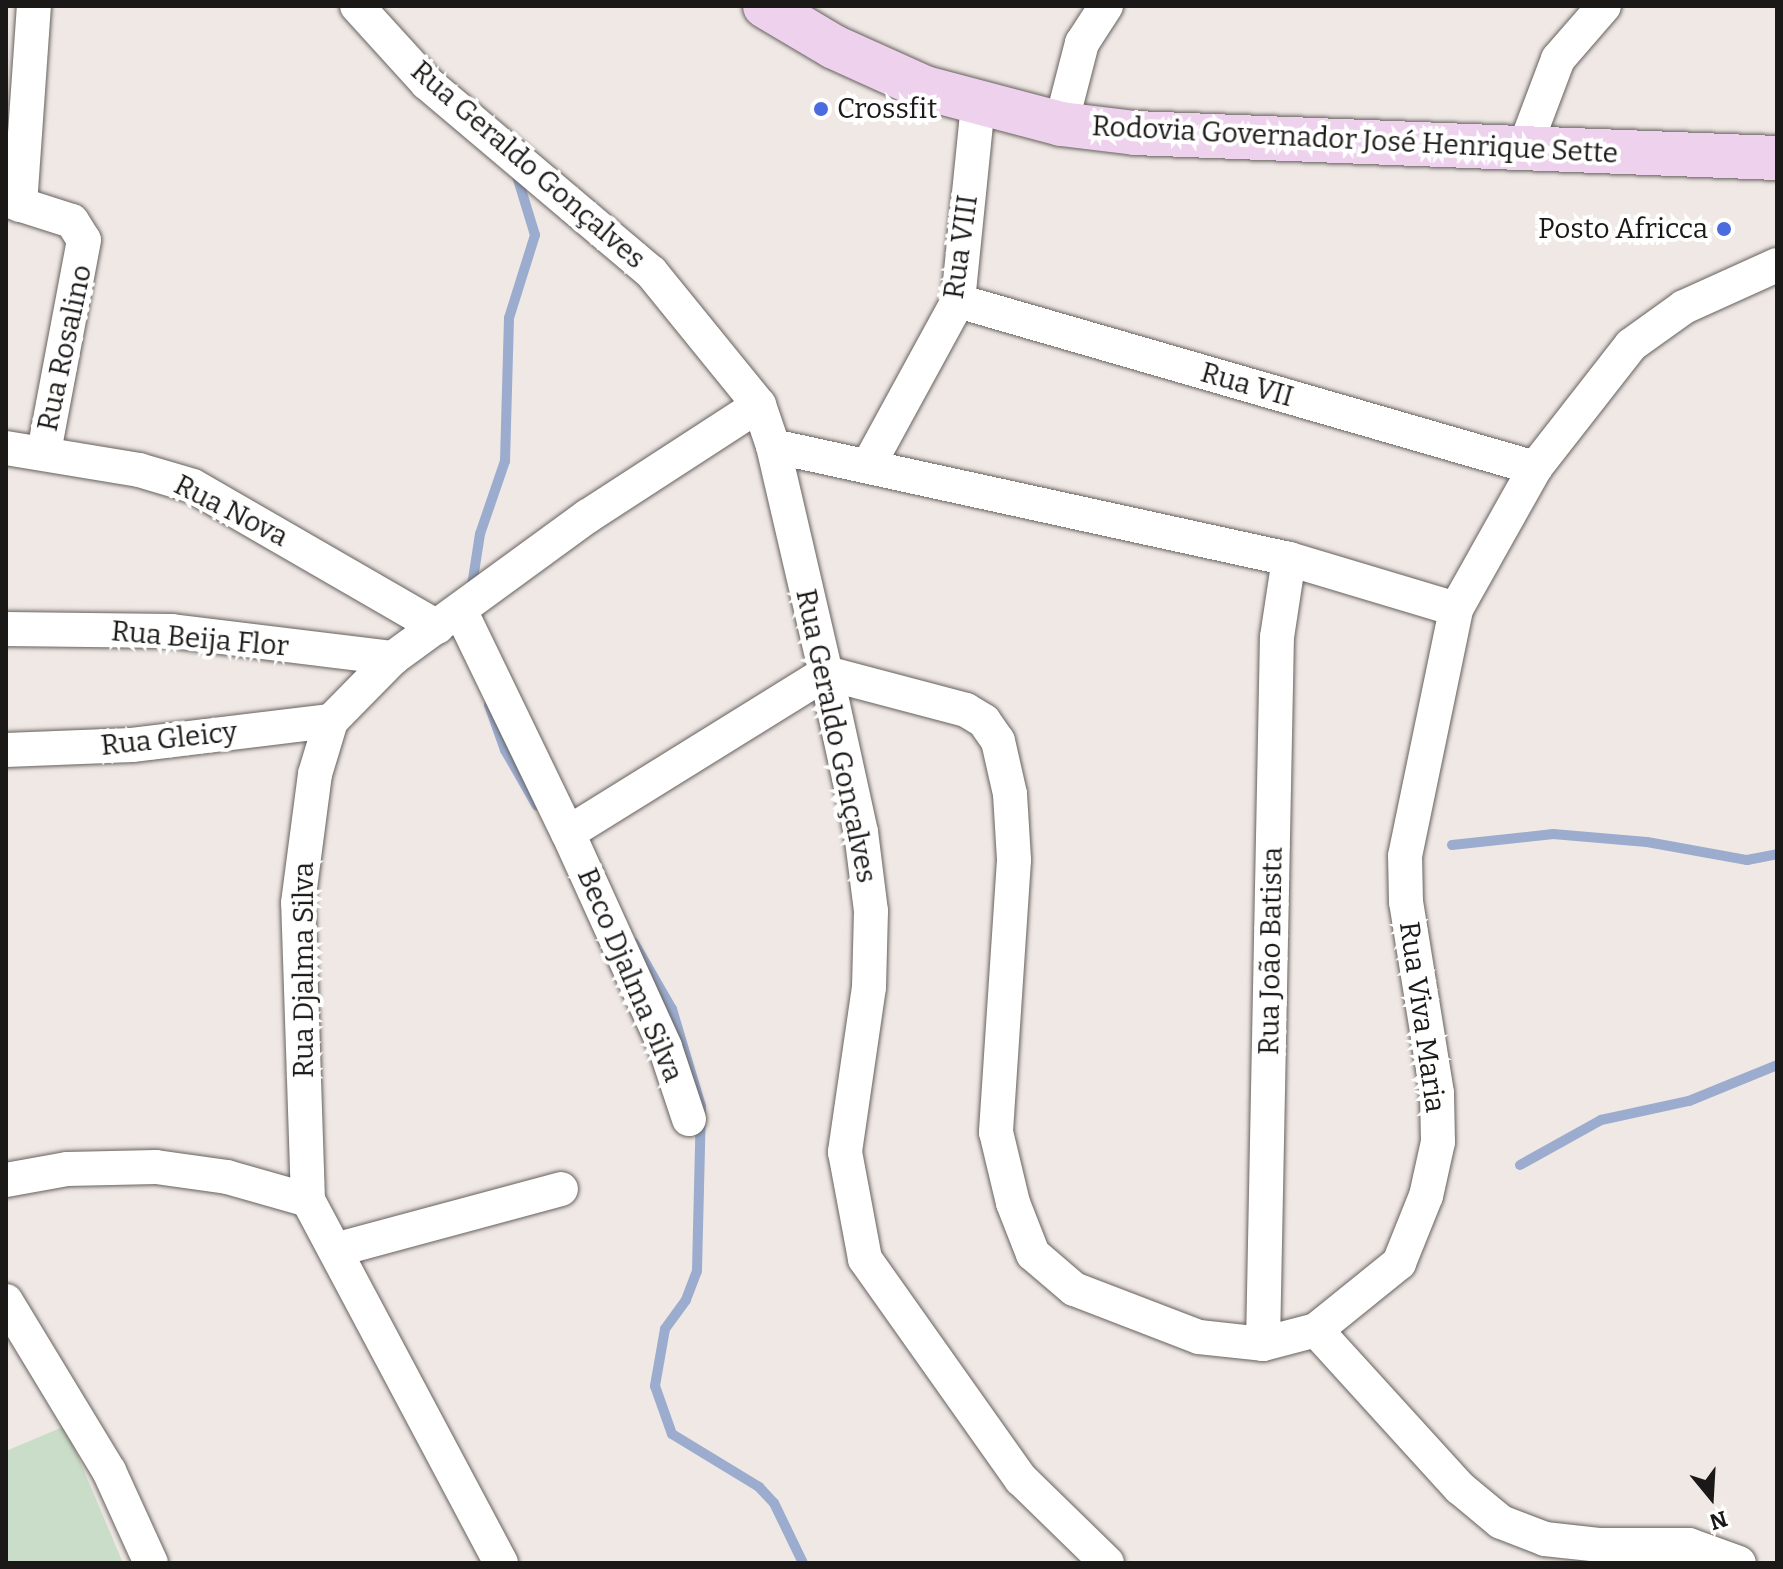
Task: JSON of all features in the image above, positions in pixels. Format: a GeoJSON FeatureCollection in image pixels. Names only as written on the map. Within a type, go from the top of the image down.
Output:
{"type":"FeatureCollection","features":[{"type":"Feature","properties":{"kind":"main road","name":"Rodovia Governador José Henrique Sette"},"geometry":{"type":"LineString","coordinates":[[765,6],[875,67],[978,103],[1061,124],[1135,133],[1777,158]]}},
{"type":"Feature","properties":{"kind":"street"},"geometry":{"type":"LineString","coordinates":[[13,202],[34,6]]}},
{"type":"Feature","properties":{"kind":"street","name":"Rua Geraldo Gonçalves"},"geometry":{"type":"LineString","coordinates":[[357,6],[427,83],[651,272],[759,405],[773,446],[826,673],[861,832],[871,911],[869,987],[845,1152],[865,1259],[1021,1479],[1107,1563]]}},
{"type":"Feature","properties":{"kind":"street"},"geometry":{"type":"LineString","coordinates":[[1061,124],[1082,43],[1106,6]]}},
{"type":"Feature","properties":{"kind":"street"},"geometry":{"type":"LineString","coordinates":[[1524,149],[1558,59],[1604,6]]}},
{"type":"Feature","properties":{"kind":"street","name":"Rua VIII"},"geometry":{"type":"LineString","coordinates":[[868,466],[958,301],[978,103]]}},
{"type":"Feature","properties":{"kind":"street","name":"Rua Rosalino"},"geometry":{"type":"LineString","coordinates":[[13,202],[72,221],[85,252],[44,452]]}},
{"type":"Feature","properties":{"kind":"street","name":"Rua Viva Maria"},"geometry":{"type":"LineString","coordinates":[[826,673],[966,710],[984,721],[998,741],[1010,794],[1014,860],[996,1132],[1013,1203],[1033,1254],[1074,1289],[1199,1337],[1263,1344],[1316,1330],[1399,1263],[1426,1196],[1438,1142],[1437,1093],[1406,902],[1405,856],[1456,609],[1535,468],[1631,345],[1684,307],[1777,265]]}},
{"type":"Feature","properties":{"kind":"street","name":"Rua VII"},"geometry":{"type":"LineString","coordinates":[[958,301],[1535,468]]}},
{"type":"Feature","properties":{"kind":"street","name":"Rua Djalma Silva"},"geometry":{"type":"LineString","coordinates":[[501,1563],[308,1200],[298,903],[315,774],[331,721],[393,658],[588,516],[759,405]]}},
{"type":"Feature","properties":{"kind":"street"},"geometry":{"type":"LineString","coordinates":[[773,446],[1289,559],[1456,609]]}},
{"type":"Feature","properties":{"kind":"street","name":"Rua Nova"},"geometry":{"type":"LineString","coordinates":[[6,448],[44,452],[193,486],[448,618]]}},
{"type":"Feature","properties":{"kind":"street","name":"Rua João Batista"},"geometry":{"type":"LineString","coordinates":[[1263,1344],[1277,637],[1289,559]]}},
{"type":"Feature","properties":{"kind":"street","name":"Beco Djalma Silva"},"geometry":{"type":"LineString","coordinates":[[448,618],[568,833],[660,1033],[689,1119]]}},
{"type":"Feature","properties":{"kind":"street","name":"Rua Beija Flor"},"geometry":{"type":"LineString","coordinates":[[6,629],[172,631],[393,658]]}},
{"type":"Feature","properties":{"kind":"street","name":"Beco Djalma Silva"},"geometry":{"type":"LineString","coordinates":[[568,833],[826,673]]}},
{"type":"Feature","properties":{"kind":"street","name":"Rua Gleicy"},"geometry":{"type":"LineString","coordinates":[[6,750],[132,745],[331,721]]}},
{"type":"Feature","properties":{"kind":"street"},"geometry":{"type":"LineString","coordinates":[[6,1180],[67,1169],[156,1167],[227,1177],[308,1200]]}},
{"type":"Feature","properties":{"kind":"street"},"geometry":{"type":"LineString","coordinates":[[335,1250],[561,1189]]}},
{"type":"Feature","properties":{"kind":"street"},"geometry":{"type":"LineString","coordinates":[[6,1301],[109,1471],[151,1563]]}},
{"type":"Feature","properties":{"kind":"street"},"geometry":{"type":"LineString","coordinates":[[1316,1330],[1460,1488],[1501,1522],[1545,1539],[1599,1545],[1689,1545],[1739,1563]]}},
{"type":"Feature","properties":{"kind":"green space"},"geometry":{"type":"Polygon","coordinates":[[[65,1426],[123,1563],[6,1563],[6,1451],[65,1426]]]}},
{"type":"Feature","properties":{"kind":"waterway"},"geometry":{"type":"LineString","coordinates":[[471,592],[480,534],[505,461],[509,318],[535,235],[516,173]]}},
{"type":"Feature","properties":{"kind":"waterway"},"geometry":{"type":"LineString","coordinates":[[489,705],[505,750],[537,806]]}},
{"type":"Feature","properties":{"kind":"waterway"},"geometry":{"type":"LineString","coordinates":[[1452,845],[1553,834],[1647,842],[1747,860],[1777,854]]}},
{"type":"Feature","properties":{"kind":"waterway"},"geometry":{"type":"LineString","coordinates":[[634,943],[672,1009],[701,1106],[697,1271],[686,1300],[665,1329],[655,1386],[672,1434],[759,1487],[774,1503],[803,1563]]}},
{"type":"Feature","properties":{"kind":"waterway"},"geometry":{"type":"LineString","coordinates":[[1520,1165],[1601,1120],[1689,1101],[1777,1065]]}},
{"type":"Feature","properties":{"kind":"place","name":"Crossfit"},"geometry":{"type":"Point","coordinates":[821,109]}},
{"type":"Feature","properties":{"kind":"place","name":"Posto Africca"},"geometry":{"type":"Point","coordinates":[1724,229]}}]}
